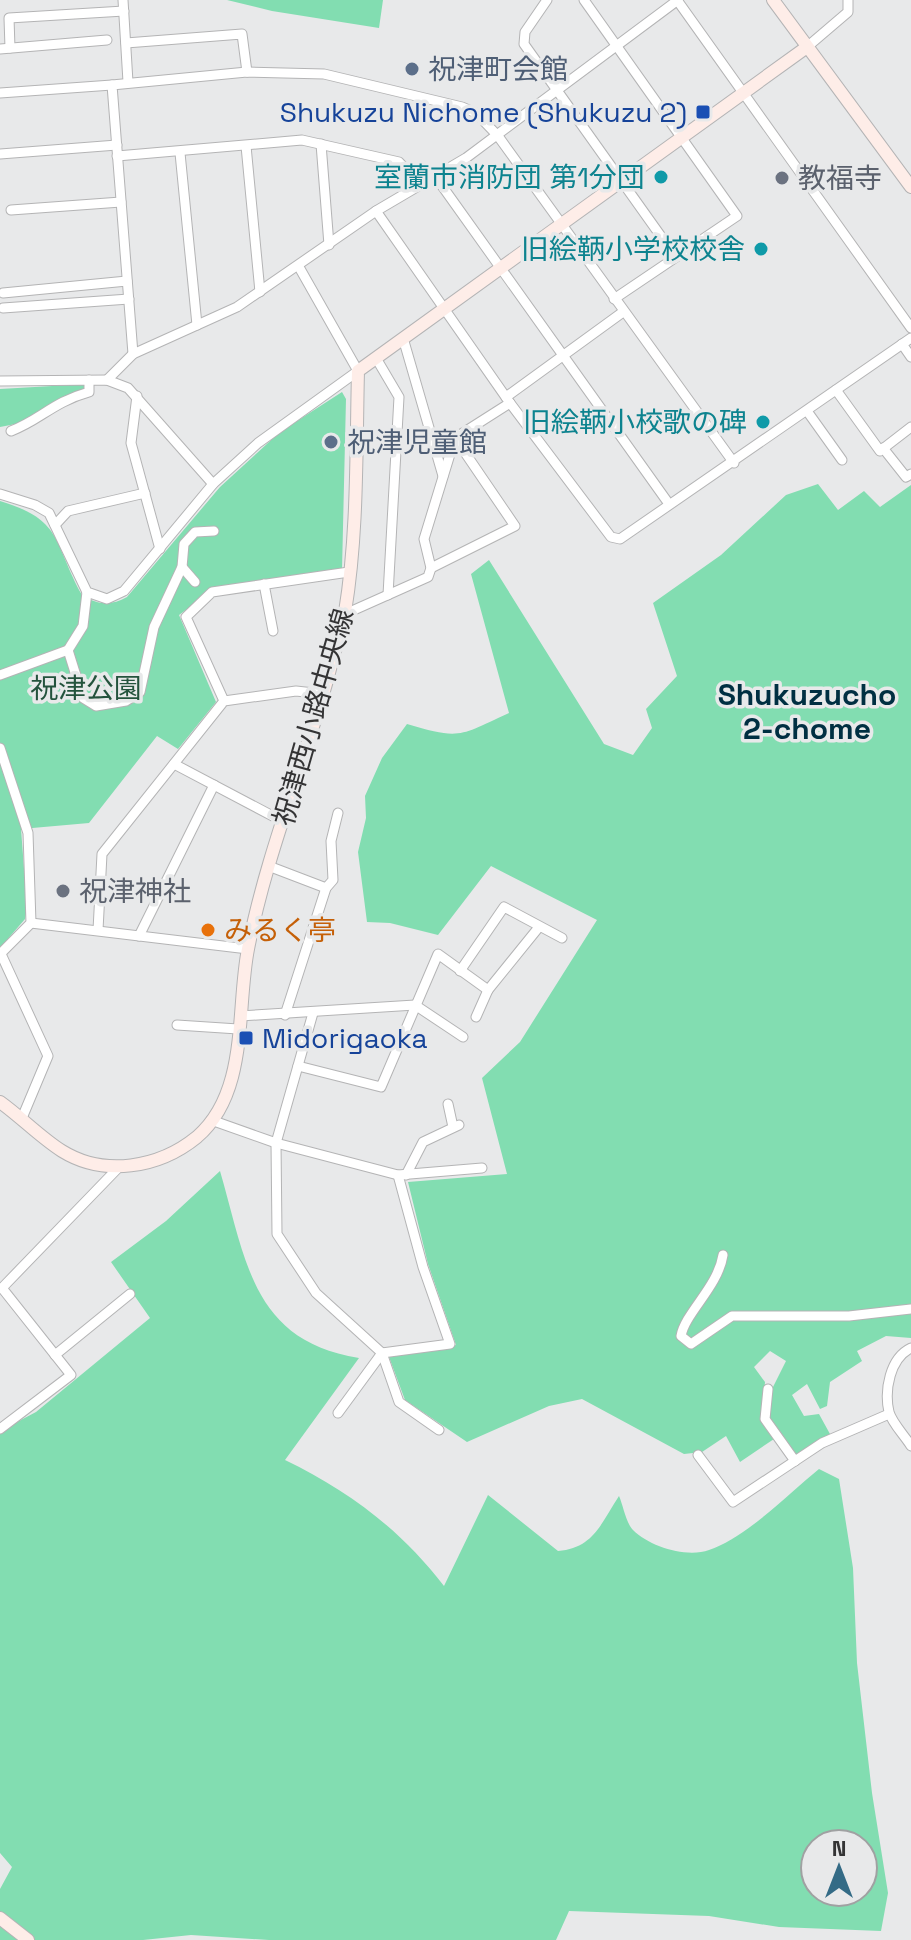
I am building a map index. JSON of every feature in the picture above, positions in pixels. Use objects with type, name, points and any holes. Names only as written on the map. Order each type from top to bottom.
[{"type":"main road","points":[[773,0],[911,187]]},
{"type":"main road","points":[[358,371],[807,47]]},
{"type":"main road","name":"祝津西小路中央線","points":[[0,1102],[68,1154],[119,1167],[171,1154],[198,1136],[228,1092],[248,949],[345,614],[358,371]]},
{"type":"main road","points":[[0,1918],[28,1940]]},
{"type":"street","points":[[547,0],[525,32],[524,44],[675,256]]},
{"type":"street","points":[[584,0],[737,216],[614,299]]},
{"type":"street","points":[[107,380],[133,354],[260,292],[376,211],[498,136],[677,0],[911,328]]},
{"type":"street","points":[[807,47],[848,12],[848,0]]},
{"type":"street","points":[[107,40],[5,48],[9,18],[123,5],[128,82]]},
{"type":"street","points":[[126,43],[242,34],[247,72]]},
{"type":"street","points":[[0,93],[247,72],[324,74],[476,113],[498,136],[734,463]]},
{"type":"street","points":[[112,85],[133,354]]},
{"type":"street","points":[[0,154],[117,150],[180,153],[302,140],[399,162],[420,184]]},
{"type":"street","points":[[321,144],[329,245]]},
{"type":"street","points":[[246,146],[260,292]]},
{"type":"street","points":[[180,153],[197,325]]},
{"type":"street","points":[[435,176],[669,504]]},
{"type":"street","points":[[11,210],[121,202]]},
{"type":"street","points":[[376,211],[508,400],[611,537],[620,539],[907,341],[911,357]]},
{"type":"street","points":[[87,592],[95,597],[117,597],[213,484],[258,443],[358,371],[299,267]]},
{"type":"street","points":[[3,293],[127,281]]},
{"type":"street","points":[[3,308],[129,299]]},
{"type":"street","points":[[345,614],[428,577],[431,568],[424,539],[455,438],[623,312]]},
{"type":"street","points":[[403,338],[443,476]]},
{"type":"street","points":[[376,358],[399,397],[388,595]]},
{"type":"street","points":[[11,431],[26,425],[55,403],[89,392],[89,380]]},
{"type":"street","points":[[0,381],[107,380],[137,396],[213,484]]},
{"type":"street","points":[[836,390],[880,451],[911,427]]},
{"type":"street","points":[[137,396],[131,443],[160,549]]},
{"type":"street","points":[[807,411],[842,460]]},
{"type":"street","points":[[431,568],[515,526],[455,438]]},
{"type":"street","points":[[883,448],[906,477],[911,474]]},
{"type":"street","points":[[55,525],[68,511],[145,493]]},
{"type":"street","points":[[0,494],[49,513],[87,592],[83,626],[68,650],[69,664],[83,698],[96,706],[126,701],[140,692],[154,627],[182,567],[188,537],[195,532],[214,531]]},
{"type":"street","points":[[182,567],[195,582]]},
{"type":"street","points":[[224,701],[186,617],[212,592],[349,572]]},
{"type":"street","points":[[264,584],[273,631]]},
{"type":"street","points":[[0,675],[68,650]]},
{"type":"street","points":[[98,930],[102,854],[224,701],[296,691],[323,694]]},
{"type":"street","points":[[0,748],[28,833],[31,923],[0,954],[48,1056],[22,1118]]},
{"type":"street","points":[[174,764],[284,822]]},
{"type":"street","points":[[139,936],[214,785]]},
{"type":"street","points":[[285,1015],[326,888],[333,880],[331,841],[338,813]]},
{"type":"street","points":[[271,867],[326,888]]},
{"type":"street","points":[[460,971],[504,907],[562,938]]},
{"type":"street","points":[[31,923],[248,949]]},
{"type":"street","points":[[476,1017],[488,990],[539,927]]},
{"type":"street","points":[[298,1066],[381,1087],[438,954],[488,990]]},
{"type":"street","points":[[177,1025],[415,1005],[463,1037]]},
{"type":"street","points":[[313,1013],[276,1143],[277,1234],[316,1293],[382,1353],[399,1402],[439,1430]]},
{"type":"street","points":[[338,1413],[382,1353],[450,1344],[423,1267],[402,1175],[423,1142],[456,1126],[448,1104]]},
{"type":"street","points":[[211,1120],[276,1143],[402,1175],[482,1168]]},
{"type":"street","points":[[0,1429],[71,1375],[1,1287],[119,1167]]},
{"type":"street","points":[[723,1255],[721,1267],[697,1310],[682,1328],[681,1336],[691,1344],[732,1316],[849,1316],[911,1309]]},
{"type":"street","points":[[55,1355],[130,1294]]},
{"type":"street","points":[[911,1348],[897,1358],[891,1368],[889,1414],[911,1446]]},
{"type":"street","points":[[768,1389],[765,1419],[795,1461]]},
{"type":"street","points":[[698,1455],[733,1502],[822,1443],[889,1414]]},
{"type":"green space","points":[[227,0],[383,0],[379,28],[272,11]]},
{"type":"green space","points":[[87,384],[88,391],[65,396],[31,421],[0,427],[0,389]]},
{"type":"green space","name":"祝津公園","points":[[342,392],[346,399],[342,570],[214,589],[179,615],[216,702],[178,749],[157,736],[89,823],[21,829],[27,908],[25,919],[0,948],[0,501],[21,508],[46,525],[82,595],[93,601],[115,602],[127,597],[220,487],[280,432]]},
{"type":"green space","points":[[818,484],[838,510],[864,491],[880,507],[911,485],[911,1338],[886,1336],[857,1351],[862,1361],[830,1382],[827,1406],[820,1409],[807,1384],[792,1395],[804,1416],[819,1414],[830,1434],[796,1457],[768,1421],[773,1387],[786,1361],[770,1351],[754,1367],[765,1382],[762,1419],[774,1439],[740,1462],[726,1436],[702,1452],[684,1454],[582,1399],[549,1406],[467,1442],[405,1400],[389,1357],[456,1345],[428,1264],[408,1182],[507,1174],[482,1078],[520,1042],[597,920],[491,866],[438,935],[390,923],[367,922],[358,852],[366,818],[365,796],[382,758],[407,724],[450,734],[460,733],[509,713],[471,574],[489,560],[604,744],[633,755],[652,728],[646,709],[677,676],[653,603],[721,555],[786,495]]},
{"type":"green space","points":[[220,1171],[247,1265],[259,1292],[275,1315],[296,1334],[323,1349],[359,1358],[285,1460],[331,1485],[372,1513],[410,1547],[444,1586],[488,1495],[558,1551],[580,1545],[588,1539],[619,1496],[628,1523],[640,1536],[669,1549],[690,1553],[709,1550],[738,1536],[819,1469],[839,1479],[853,1568],[857,1663],[878,1828],[799,1828],[799,1908],[879,1908],[879,1837],[888,1893],[881,1931],[779,1927],[709,1916],[569,1911],[556,1940],[269,1940],[191,1935],[143,1940],[0,1940],[0,1889],[12,1867],[0,1853],[0,1431],[36,1412],[150,1318],[111,1262],[166,1221]]},
{"type":"place","name":"祝津町会館","points":[[412,69]]},
{"type":"place","name":"Shukuzu Nichome (Shukuzu 2)","points":[[703,112]]},
{"type":"place","name":"室蘭市消防団 第1分団","points":[[661,177]]},
{"type":"place","name":"教福寺","points":[[782,178]]},
{"type":"place","name":"旧絵鞆小学校校舎","points":[[761,249]]},
{"type":"place","name":"旧絵鞆小校歌の碑","points":[[763,422]]},
{"type":"place","name":"祝津児童館","points":[[331,442]]},
{"type":"place","name":"祝津神社","points":[[63,891]]},
{"type":"place","name":"みるく亭","points":[[208,930]]},
{"type":"place","name":"Midorigaoka","points":[[246,1038]]},
{"type":"district","name":"Shukuzucho 2-chome","points":[[807,712]]}]
